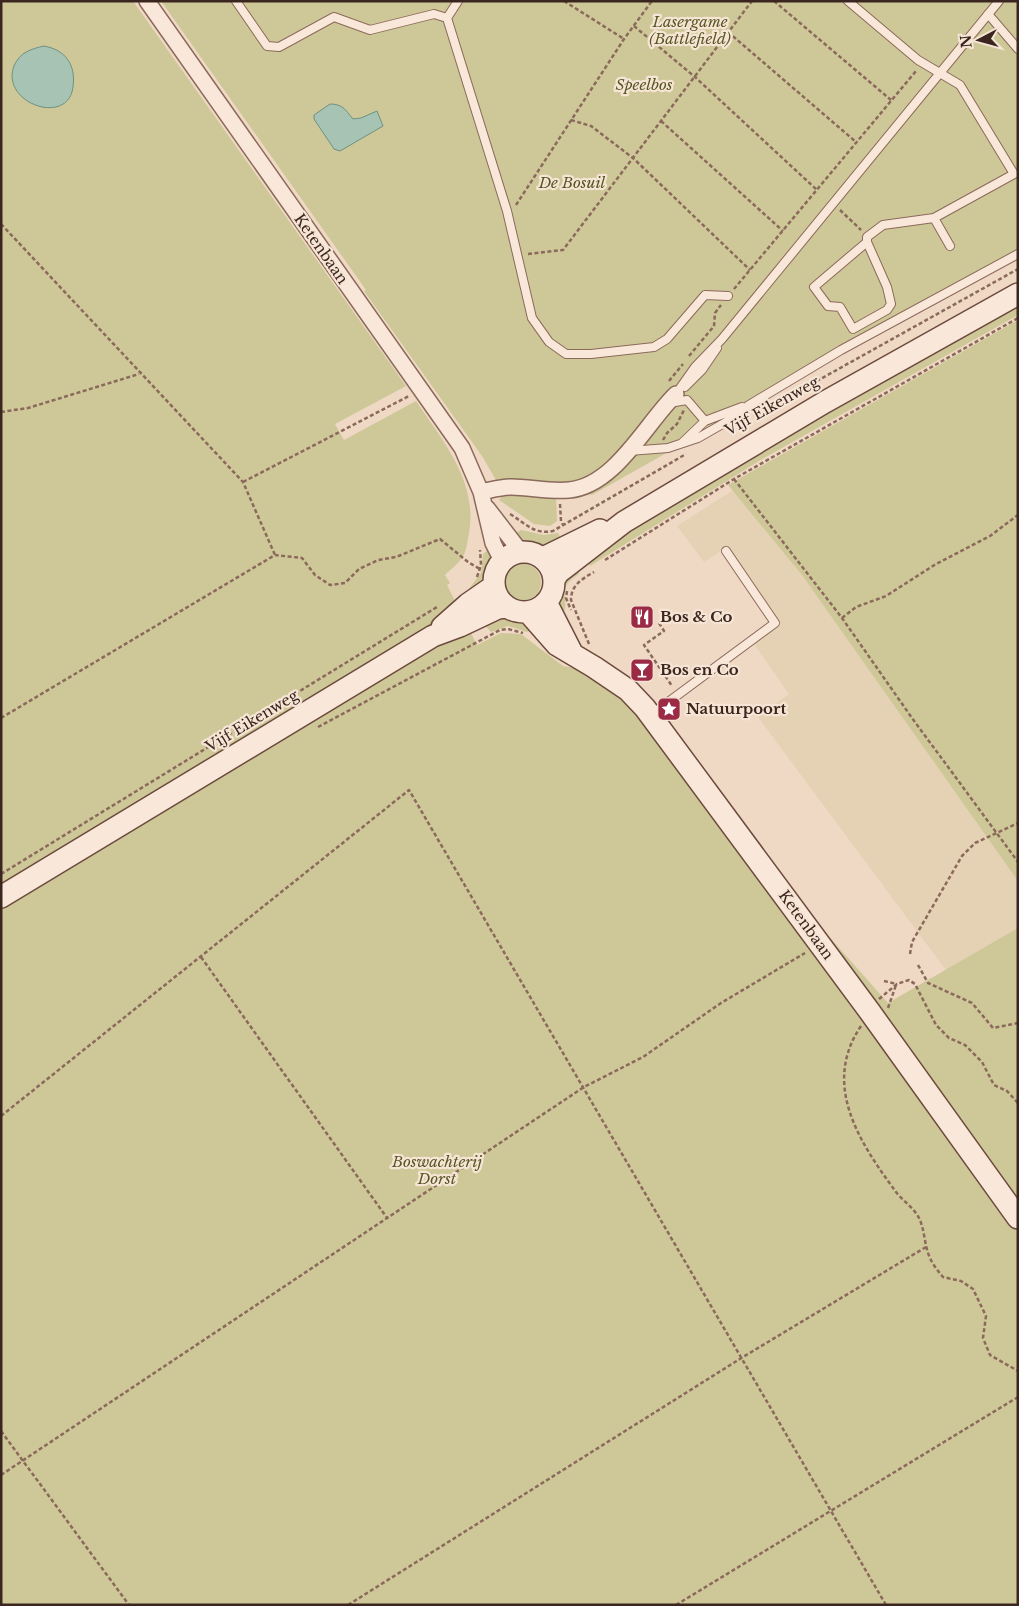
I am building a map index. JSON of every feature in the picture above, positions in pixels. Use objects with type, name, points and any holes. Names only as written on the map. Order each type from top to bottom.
[{"type":"main road","name":"Vijf Eikenweg","points":[[554,580],[558,573],[624,522],[825,402],[1018,294]]},
{"type":"main road","name":"Vijf Eikenweg","points":[[542,558],[597,531],[624,522]]},
{"type":"main road","points":[[521,552],[533,553],[542,558],[552,572],[554,580],[551,595],[537,607],[517,611],[507,607],[498,598],[494,586],[495,573],[502,561],[514,553],[521,552]]},
{"type":"main road","name":"Vijf Eikenweg","points":[[433,636],[468,604],[494,586]]},
{"type":"main road","name":"Vijf Eikenweg","points":[[1,897],[433,636],[498,608],[507,607]]},
{"type":"main road","name":"Ketenbaan","points":[[537,607],[550,640],[581,652],[628,690],[650,715],[875,1019],[1018,1218]]},
{"type":"street","name":"Ketenbaan","points":[[147,1],[462,448],[482,497],[493,543],[502,561]]},
{"type":"street","points":[[482,497],[510,487],[570,490],[586,486],[605,473],[629,451],[677,399]]},
{"type":"street","name":"Ketenbaan","points":[[482,497],[521,552]]},
{"type":"lane","points":[[236,1],[267,46],[279,47],[334,17],[370,30],[434,14],[447,18]]},
{"type":"lane","points":[[458,1],[447,18],[508,217],[532,318],[548,342],[566,354],[591,354],[654,347],[667,340],[706,295],[728,296]]},
{"type":"lane","points":[[848,1],[918,60],[960,85],[1016,177],[934,218],[883,226],[867,239],[814,287],[828,306],[840,307],[853,329],[887,310],[891,304],[887,286],[867,239]]},
{"type":"lane","points":[[706,421],[677,399],[702,370],[722,340],[999,1]]},
{"type":"lane","points":[[988,14],[1018,50]]},
{"type":"lane","points":[[934,218],[950,246]]},
{"type":"lane","points":[[629,451],[663,449],[698,438],[726,422],[749,404],[841,350],[1018,254]]},
{"type":"lane","points":[[680,444],[706,421],[749,404]]},
{"type":"lane","points":[[650,715],[776,623],[726,551]]},
{"type":"path","points":[[564,1],[624,39]]},
{"type":"path","points":[[508,217],[624,39],[652,1]]},
{"type":"path","points":[[518,257],[539,252],[563,250],[752,1]]},
{"type":"path","points":[[774,1],[891,100]]},
{"type":"path","points":[[634,26],[694,77],[817,190]]},
{"type":"path","points":[[728,32],[856,142]]},
{"type":"path","points":[[728,296],[917,70]]},
{"type":"path","points":[[570,120],[591,126],[633,158],[750,270]]},
{"type":"path","points":[[661,121],[782,231]]},
{"type":"path","points":[[834,203],[867,239]]},
{"type":"path","points":[[1,224],[243,482],[275,555]]},
{"type":"path","name":"Vijf Eikenweg","points":[[750,418],[1018,270]]},
{"type":"path","points":[[571,611],[567,592],[572,582],[734,479],[1018,318]]},
{"type":"path","points":[[1,412],[28,408],[140,374]]},
{"type":"path","points":[[243,482],[421,390]]},
{"type":"path","points":[[663,449],[664,437],[677,424],[677,399]]},
{"type":"path","points":[[525,526],[540,532],[553,531],[691,451]]},
{"type":"path","points":[[734,479],[842,618],[912,718],[1018,862]]},
{"type":"path","points":[[842,618],[856,607],[886,596],[936,564],[990,536],[1018,516]]},
{"type":"path","points":[[1,718],[275,555],[302,558],[315,576],[330,585],[346,583],[359,569],[378,560],[396,557],[440,539],[468,562],[480,569]]},
{"type":"path","points":[[474,580],[480,569],[480,551]]},
{"type":"path","points":[[581,652],[571,594],[576,584],[594,572]]},
{"type":"path","name":"Vijf Eikenweg","points":[[1,874],[442,604]]},
{"type":"path","points":[[659,623],[664,631],[644,645],[678,694]]},
{"type":"path","points":[[487,637],[508,629],[529,636]]},
{"type":"path","points":[[1,1116],[409,790],[832,1509],[886,1605]]},
{"type":"path","points":[[910,954],[912,942],[962,856],[975,843],[1018,823]]},
{"type":"path","points":[[1,1475],[584,1087],[643,1057],[722,1003],[820,944]]},
{"type":"path","points":[[201,956],[387,1218]]},
{"type":"path","points":[[918,965],[928,983],[972,1003],[994,1028],[1018,1023]]},
{"type":"path","points":[[875,1019],[878,999],[897,984],[909,980],[915,984],[936,1025],[949,1038],[964,1044],[982,1062],[994,1085],[1007,1091],[1018,1103]]},
{"type":"path","points":[[884,981],[897,984]]},
{"type":"path","points":[[897,984],[875,1019],[854,1036],[844,1069],[846,1103],[872,1158],[898,1194],[920,1218],[930,1260],[943,1277],[961,1281],[973,1290],[986,1316],[983,1338],[990,1355],[1018,1371]]},
{"type":"path","points":[[348,1605],[743,1357],[926,1247]]},
{"type":"path","points":[[676,1605],[1018,1397]]},
{"type":"path","points":[[1,1431],[129,1605]]},
{"type":"shaded area","points":[[44,46],[64,55],[71,65],[74,79],[68,99],[60,106],[48,108],[36,105],[25,99],[17,91],[12,79],[14,66],[19,57],[30,50]]},
{"type":"shaded area","points":[[330,104],[343,108],[353,119],[361,118],[377,111],[383,126],[340,151],[334,149],[314,119],[314,115]]},
{"type":"shaded area","points":[[738,487],[1018,873],[1018,933],[948,973],[758,717],[789,694],[754,644],[780,624],[727,547],[704,562],[677,526]]},
{"type":"green space","name":"Boswachterij Dorst","points":[[1,1],[133,1],[406,386],[335,424],[344,440],[416,401],[456,463],[468,496],[470,514],[469,533],[467,547],[463,556],[445,575],[450,583],[447,585],[477,645],[501,633],[521,634],[563,666],[585,670],[626,697],[739,835],[888,1003],[1018,928],[1018,1605],[1,1605]]},
{"type":"green space","points":[[161,1],[1018,1],[1018,255],[592,495],[519,480],[496,480],[482,456],[364,291],[366,290]]},
{"type":"green space","points":[[1018,301],[1018,315],[759,461],[590,566],[586,559],[643,519]]},
{"type":"green space","points":[[1018,320],[1018,881],[802,575],[728,485]]},
{"type":"green space","points":[[509,493],[556,495],[557,521],[550,526],[534,524],[499,500],[502,496]]},
{"type":"green space","points":[[521,530],[544,535],[558,533],[564,543],[538,548],[526,544],[514,534]]},
{"type":"green space","points":[[490,548],[491,564],[486,576],[465,594],[481,573],[483,554]]},
{"type":"green space","points":[[523,564],[535,570],[541,582],[535,594],[523,600],[511,594],[505,582],[511,570]]},
{"type":"green space","points":[[579,568],[579,574],[566,586],[565,610],[557,614],[557,598],[560,587]]},
{"type":"green space","points":[[502,614],[524,621],[534,629],[527,632],[508,626],[491,632],[481,621]]},
{"type":"place","name":"Bos & Co","points":[[642,617]]},
{"type":"place","name":"Bos en Co","points":[[642,670]]},
{"type":"place","name":"Natuurpoort","points":[[669,709]]},
{"type":"park label","name":"Lasergame (Battlefield)","points":[[690,30]]},
{"type":"park label","name":"Speelbos","points":[[644,85]]},
{"type":"park label","name":"De Bosuil","points":[[572,183]]}]
